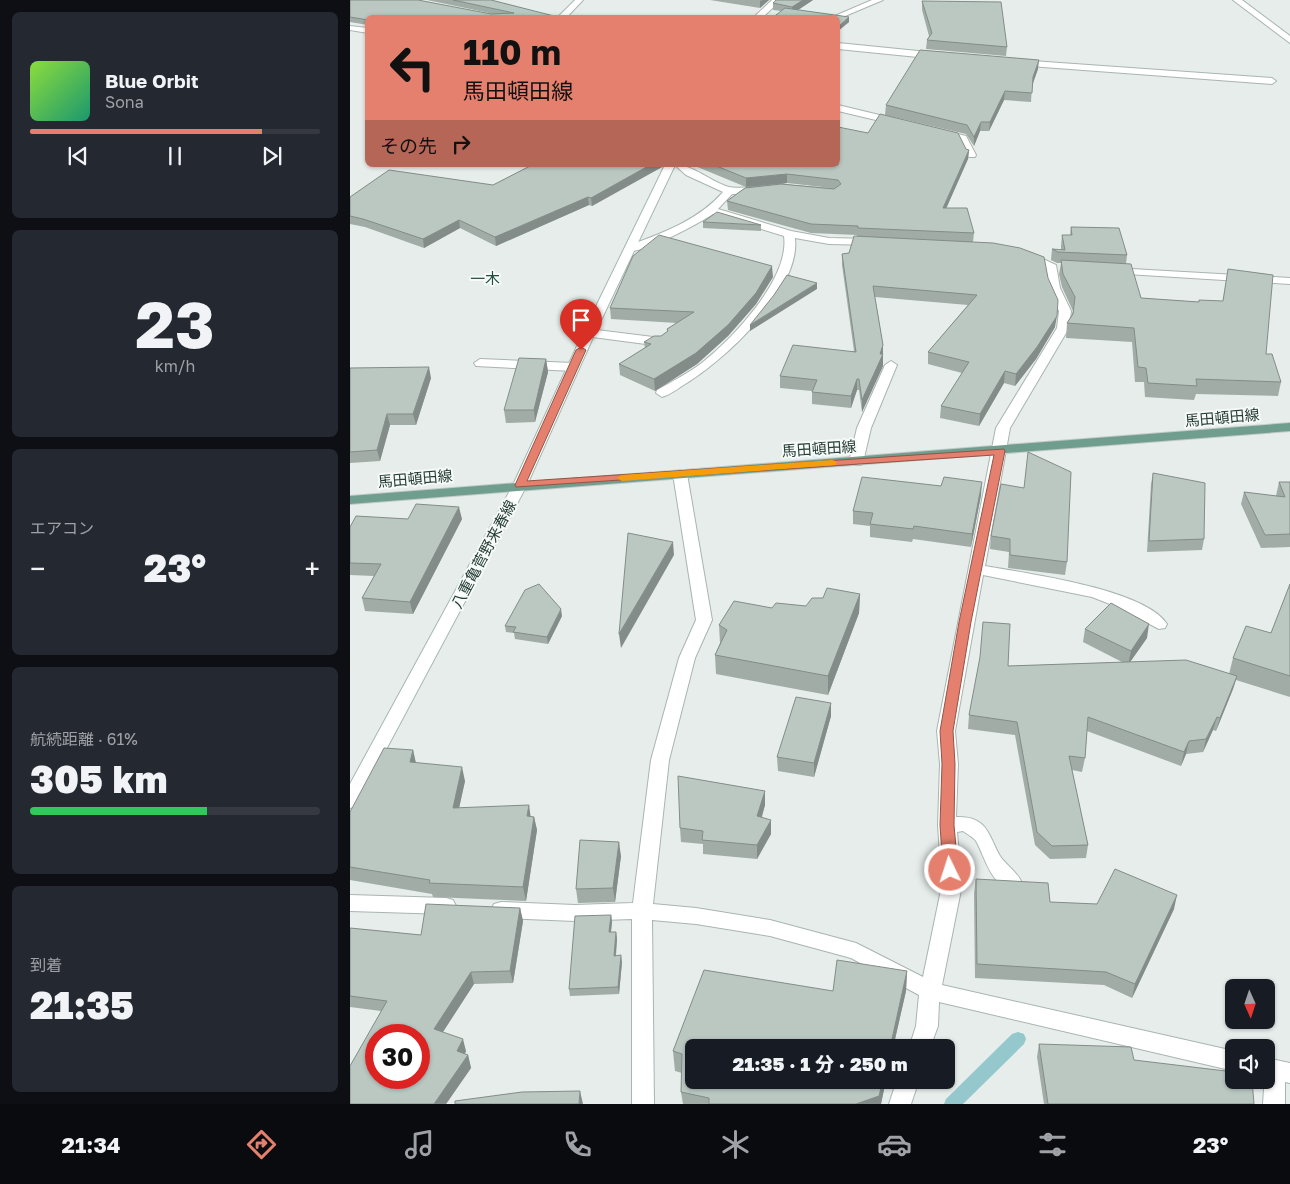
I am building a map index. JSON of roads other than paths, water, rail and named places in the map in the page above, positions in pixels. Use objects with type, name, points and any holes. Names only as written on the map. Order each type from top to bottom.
[{"type":"main road","name":"馬田頓田線","points":[[350,500],[520,485],[856,462],[1290,428]]},
{"type":"street","points":[[564,15],[579,0]]},
{"type":"street","points":[[760,15],[777,0]]},
{"type":"street","points":[[840,15],[879,0]]},
{"type":"street","points":[[1237,0],[1290,40]]},
{"type":"street","points":[[836,15],[842,5]]},
{"type":"street","points":[[350,28],[365,30]]},
{"type":"street","points":[[840,46],[950,57]]},
{"type":"street","points":[[1007,62],[1272,82]]},
{"type":"street","points":[[840,108],[904,124]]},
{"type":"street","points":[[933,131],[963,138],[971,155]]},
{"type":"street","name":"八重亀菅野来春線","points":[[350,801],[520,485],[573,367],[669,167]]},
{"type":"street","points":[[682,167],[690,173],[729,192],[772,189]]},
{"type":"street","points":[[629,249],[660,238],[712,210],[729,192]]},
{"type":"street","points":[[712,210],[789,234],[829,240],[884,242]]},
{"type":"street","points":[[662,393],[708,364],[742,330],[779,280],[788,261],[791,245],[789,234]]},
{"type":"street","points":[[922,1039],[927,1026],[930,991],[952,885],[947,825],[949,764],[946,731],[1003,428],[1063,328],[1064,311],[1054,288],[1056,268],[1036,257],[1018,253]]},
{"type":"street","points":[[1100,271],[1290,281]]},
{"type":"street","points":[[589,333],[660,342]]},
{"type":"street","points":[[480,363],[573,367]]},
{"type":"street","points":[[856,462],[864,428],[891,365]]},
{"type":"street","points":[[643,1104],[642,911],[660,760],[687,658],[704,620],[680,474]]},
{"type":"street","points":[[976,569],[1061,586],[1120,602],[1140,610],[1159,624]]},
{"type":"street","points":[[947,825],[967,824],[983,836],[993,861],[1011,881]]},
{"type":"street","points":[[350,903],[576,913],[642,911],[696,916],[770,928],[856,951],[930,991],[1225,1059]]},
{"type":"street","points":[[1274,1104],[1277,1070]]},
{"type":"street","points":[[900,1104],[905,1089]]},
{"type":"waterway","points":[[952,1104],[1018,1039]]},
{"type":"district","name":"一木","points":[[485,278]]}]
